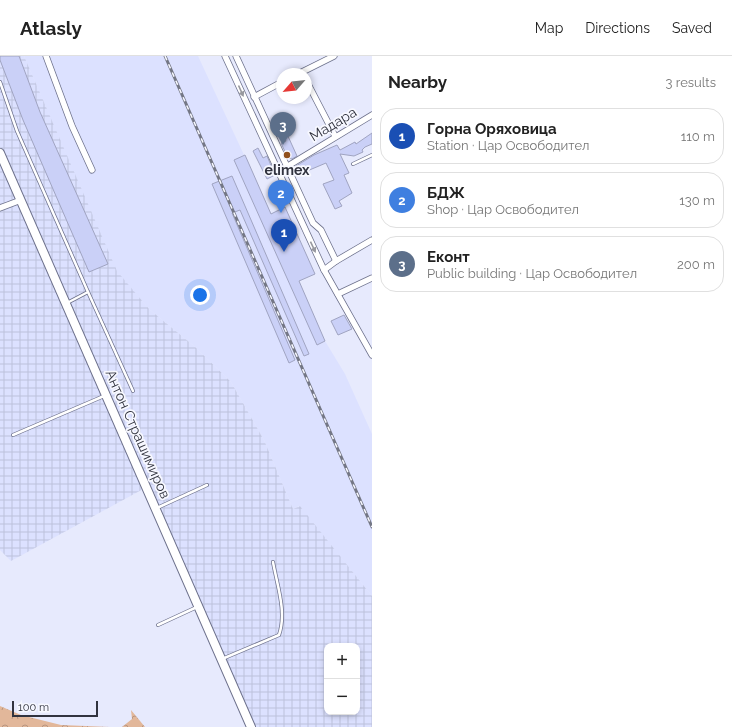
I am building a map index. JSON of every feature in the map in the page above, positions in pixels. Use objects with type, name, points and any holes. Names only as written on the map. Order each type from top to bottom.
[{"type":"street","points":[[46,56],[72,126],[92,170]]},
{"type":"street","points":[[225,56],[324,270],[372,355]]},
{"type":"street","points":[[236,56],[313,223],[321,230],[336,261]]},
{"type":"street","points":[[311,68],[334,56]]},
{"type":"street","points":[[254,97],[276,85]]},
{"type":"street","points":[[312,91],[336,136]]},
{"type":"street","name":"Мадара","points":[[278,172],[372,115]]},
{"type":"street","name":"Антон Страшимиров","points":[[0,153],[251,727]]},
{"type":"street","points":[[0,208],[21,200]]},
{"type":"street","points":[[304,228],[313,223]]},
{"type":"street","points":[[324,270],[336,261],[372,240]]},
{"type":"street","points":[[338,294],[372,278]]},
{"type":"lane","points":[[0,82],[17,130],[133,391]]},
{"type":"lane","points":[[353,164],[372,155]]},
{"type":"lane","points":[[66,303],[88,292]]},
{"type":"lane","points":[[13,435],[106,395]]},
{"type":"lane","points":[[156,508],[207,485]]},
{"type":"lane","points":[[222,659],[279,635],[283,623],[273,562]]},
{"type":"lane","points":[[158,625],[199,606]]},
{"type":"shaded area","points":[[0,56],[24,56],[117,271],[149,309],[194,346],[231,382],[264,440],[293,509],[300,506],[372,596],[372,727],[251,727],[147,487],[11,561],[0,550]]},
{"type":"shaded area","points":[[24,56],[198,56],[271,213],[285,207],[315,274],[299,281],[325,341],[345,374],[372,434],[372,596],[299,506],[293,509],[264,440],[231,382],[194,346],[149,309],[116,271]]},
{"type":"green space","points":[[0,706],[21,715],[61,725],[110,727],[0,727]]},
{"type":"green space","points":[[131,710],[145,727],[122,727],[132,719]]},
{"type":"building","points":[[0,56],[19,56],[40,112],[108,264],[89,272],[23,120],[0,60]]},
{"type":"building","points":[[283,114],[292,132],[287,134],[297,156],[292,159],[288,158],[281,143],[286,141],[274,118]]},
{"type":"building","points":[[372,133],[372,144],[365,147],[362,150],[363,152],[354,156],[340,154],[349,173],[344,175],[352,193],[339,201],[342,206],[335,209],[323,184],[334,180],[326,163],[300,174],[296,166],[314,155],[337,145],[340,150],[355,142],[356,144]]},
{"type":"building","points":[[258,148],[263,158],[267,156],[275,175],[267,179],[253,151]]},
{"type":"building","points":[[245,155],[271,214],[285,207],[315,274],[299,281],[325,341],[317,345],[234,160]]},
{"type":"building","points":[[232,176],[309,354],[304,356],[240,210],[232,213],[295,360],[289,363],[212,184]]},
{"type":"building","points":[[344,315],[352,329],[338,335],[331,321]]},
{"type":"railway","points":[[165,56],[372,527]]},
{"type":"place","name":"Еконт","points":[[283,145]]},
{"type":"place","name":"elimex","points":[[287,155]]},
{"type":"place","name":"БДЖ","points":[[281,213]]},
{"type":"place","name":"Горна Оряховица","points":[[284,252]]}]
